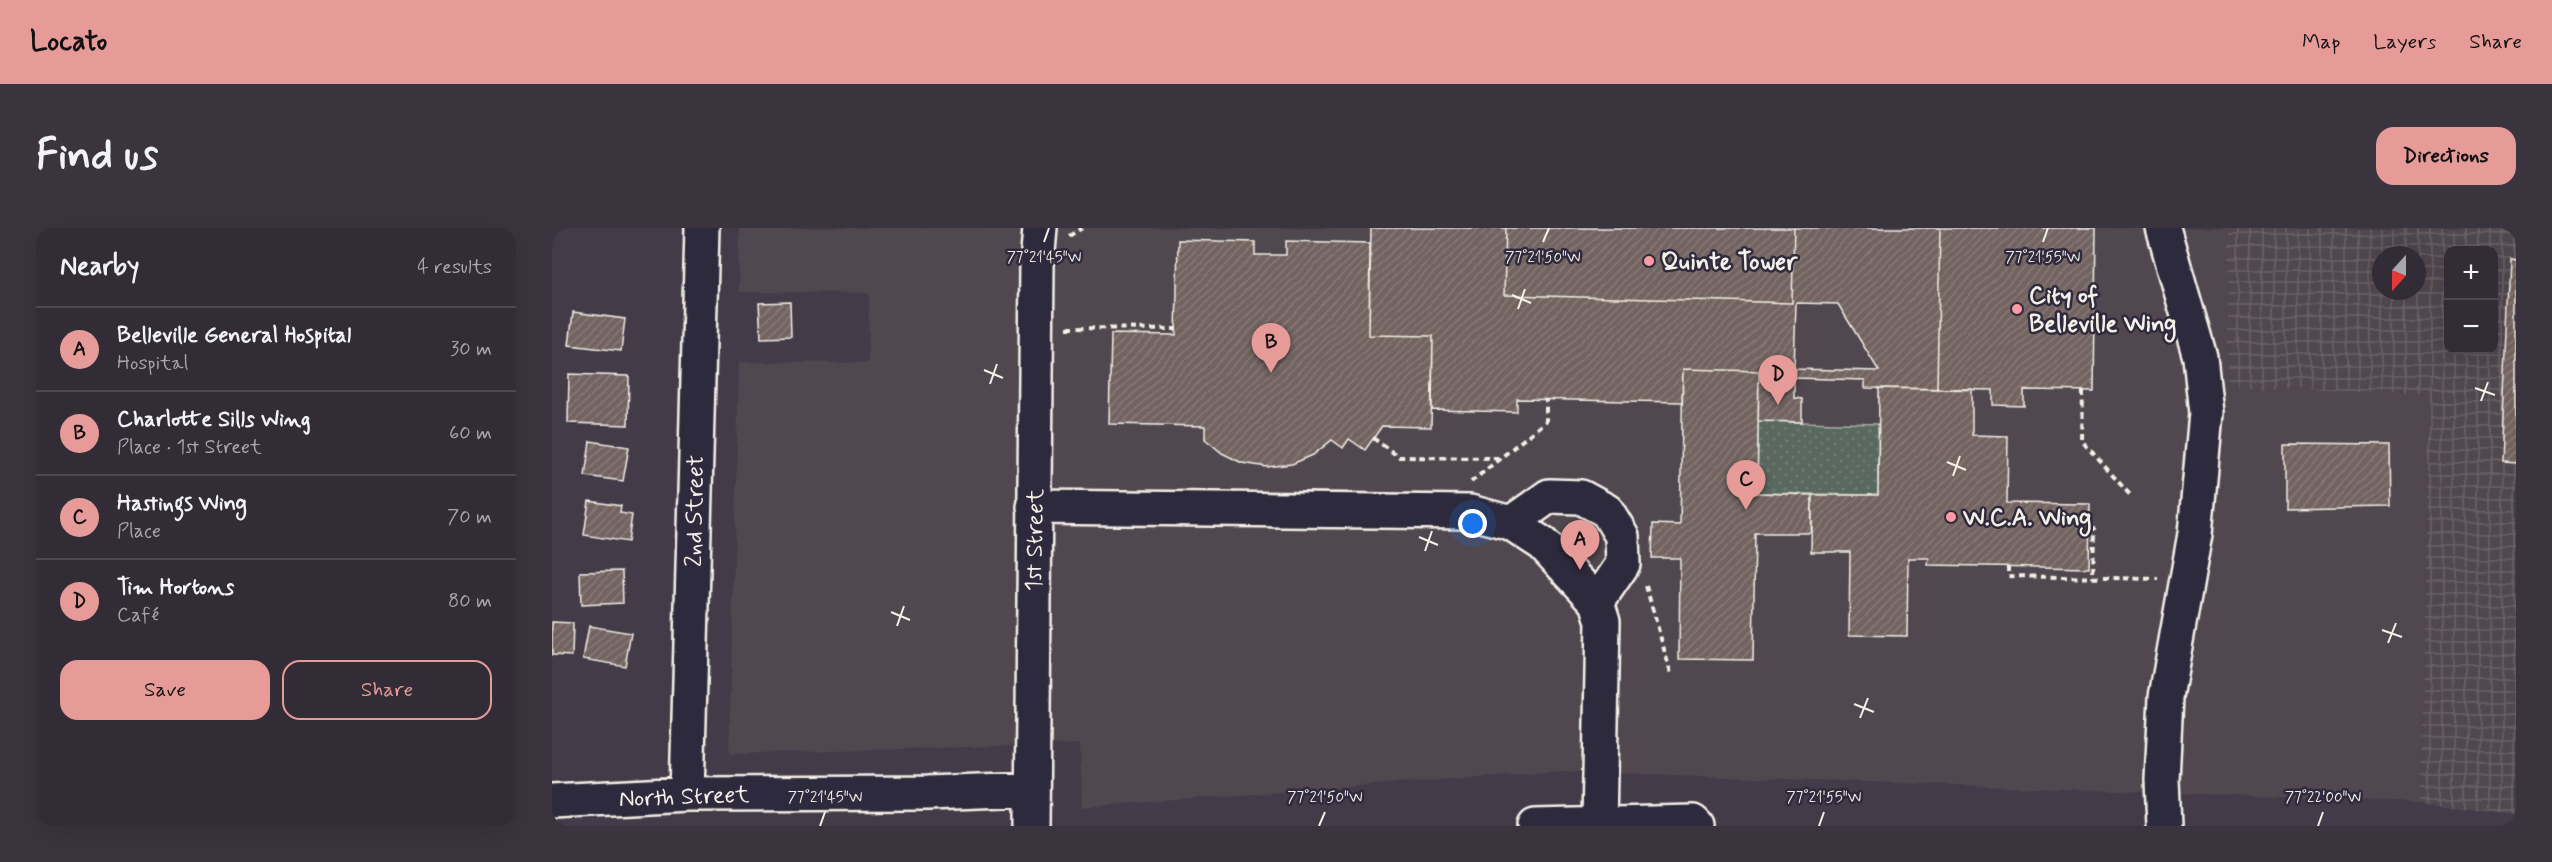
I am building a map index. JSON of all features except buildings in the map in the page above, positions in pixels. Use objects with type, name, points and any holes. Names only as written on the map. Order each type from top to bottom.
[{"type":"street","name":"2nd Street","points":[[687,794],[702,228]]},
{"type":"street","points":[[2163,228],[2200,357],[2206,412],[2195,534],[2166,697],[2162,780],[2164,826]]},
{"type":"street","name":"1st Street","points":[[1032,826],[1036,328],[1039,241]]},
{"type":"street","points":[[1511,523],[1549,496],[1581,497],[1607,511],[1622,536],[1623,564],[1597,602]]},
{"type":"street","points":[[1034,507],[1470,512],[1511,523],[1543,544],[1597,602],[1603,621],[1599,825]]},
{"type":"street","name":"North Street","points":[[552,801],[687,794],[927,793],[1031,789]]},
{"type":"street","points":[[1535,826],[1692,822],[1697,826]]},
{"type":"path","points":[[1036,328],[1177,329]]},
{"type":"path","points":[[2083,391],[2082,441],[2131,496]]},
{"type":"path","points":[[1470,512],[1471,480],[1546,421],[1546,400]]},
{"type":"path","points":[[1373,438],[1399,457],[1498,458]]},
{"type":"path","points":[[2089,529],[2094,529],[2093,578]]},
{"type":"path","points":[[2008,566],[2008,576],[2186,579]]},
{"type":"path","points":[[1644,578],[1671,674]]},
{"type":"shaded area","points":[[740,228],[2229,228],[2227,385],[2429,396],[2421,802],[1560,771],[1082,807],[1080,744],[729,754],[739,362],[868,363],[869,293],[739,292]]},
{"type":"shaded area","points":[[2229,228],[2516,228],[2516,814],[2421,802],[2429,396],[2227,385]]},
{"type":"green space","points":[[1758,421],[1878,424],[1878,495],[1757,493]]},
{"type":"place","name":"Quinte Tower","points":[[1649,261]]},
{"type":"place","name":"City of Belleville Wing","points":[[2017,309]]},
{"type":"place","name":"Charlotte Sills Wing","points":[[1271,373]]},
{"type":"place","name":"Tim Hortons","points":[[1778,405]]},
{"type":"place","name":"Hastings Wing","points":[[1746,510]]},
{"type":"place","name":"W.C.A. Wing","points":[[1951,517]]},
{"type":"place","name":"Belleville General Hospital","points":[[1580,570]]}]
